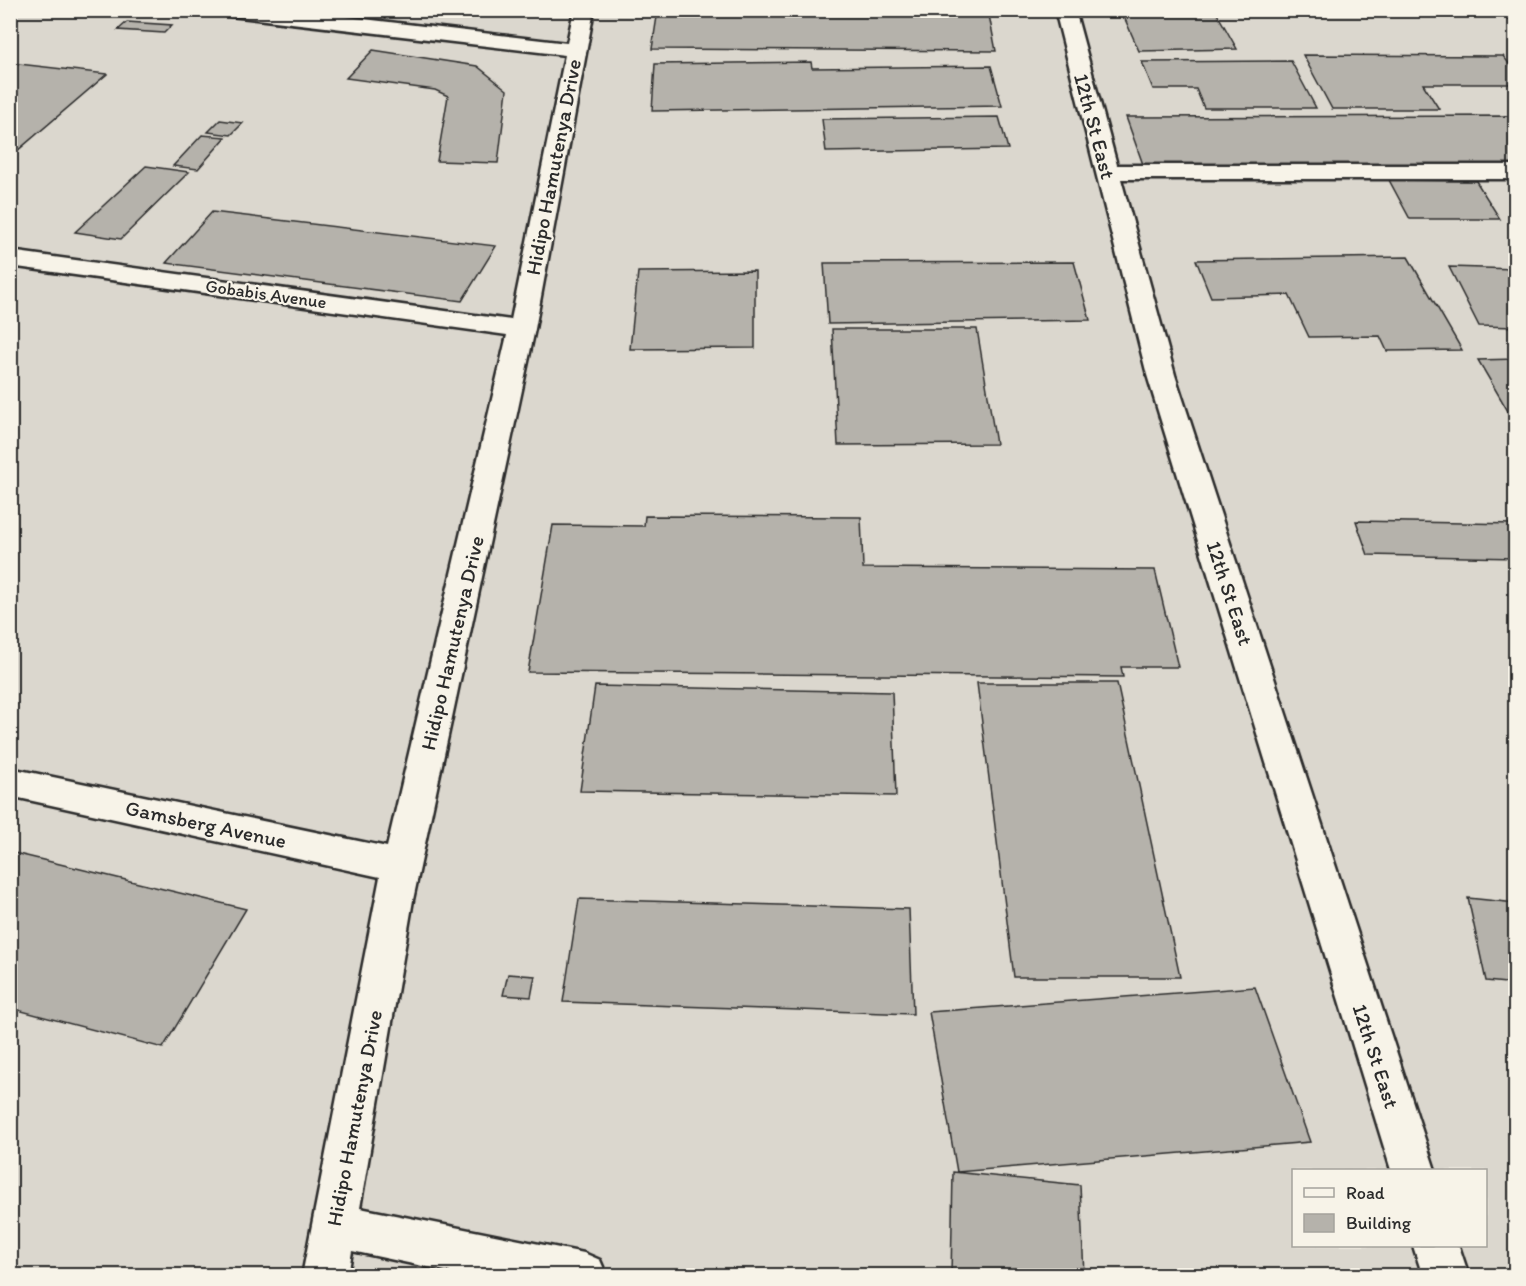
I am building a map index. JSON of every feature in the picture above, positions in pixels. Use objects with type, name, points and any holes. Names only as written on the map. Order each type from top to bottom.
[{"type":"street","points":[[231,10],[576,50]]},
{"type":"street","name":"Hidipo Hamutenya Drive","points":[[325,1275],[402,866],[522,329],[584,10]]},
{"type":"street","name":"12th St East","points":[[1065,10],[1161,375],[1413,1169]]},
{"type":"street","points":[[1108,172],[1515,172]]},
{"type":"street","name":"Gobabis Avenue","points":[[10,258],[522,329]]},
{"type":"street","name":"Gamsberg Avenue","points":[[10,782],[402,866]]},
{"type":"street","points":[[334,1225],[584,1275]]},
{"type":"street","points":[[1437,1247],[1446,1275]]},
{"type":"shaded area","points":[[10,11],[1515,11],[1515,1275],[11,1275]]},
{"type":"building","points":[[658,10],[988,10],[996,51],[652,49]]},
{"type":"building","points":[[1121,10],[1215,10],[1237,49],[1139,51]]},
{"type":"building","points":[[127,22],[172,25],[164,33],[118,30]]},
{"type":"building","points":[[373,50],[477,66],[507,90],[498,163],[437,161],[448,96],[435,90],[346,78]]},
{"type":"building","points":[[1303,55],[1503,56],[1516,72],[1516,84],[1423,84],[1439,109],[1332,109]]},
{"type":"building","points":[[1291,61],[1316,108],[1204,108],[1196,89],[1153,89],[1142,62]]},
{"type":"building","points":[[811,62],[812,68],[991,66],[1002,106],[652,111],[655,64]]},
{"type":"building","points":[[10,63],[107,74],[10,157]]},
{"type":"building","points":[[1516,116],[1516,169],[1145,170],[1126,117]]},
{"type":"building","points":[[999,117],[1008,149],[826,152],[822,119]]},
{"type":"building","points":[[220,120],[243,123],[231,135],[208,132]]},
{"type":"building","points":[[202,135],[226,137],[198,169],[173,166]]},
{"type":"building","points":[[146,166],[189,172],[121,239],[75,232]]},
{"type":"building","points":[[1389,180],[1476,181],[1500,219],[1410,219]]},
{"type":"building","points":[[212,212],[496,246],[462,301],[166,263]]},
{"type":"building","points":[[1408,257],[1462,350],[1387,351],[1380,336],[1309,337],[1289,295],[1211,297],[1196,260]]},
{"type":"building","points":[[1074,262],[1090,320],[828,324],[824,263]]},
{"type":"building","points":[[1449,267],[1516,269],[1516,327],[1479,326]]},
{"type":"building","points":[[755,271],[755,348],[630,349],[638,272]]},
{"type":"building","points":[[832,329],[977,329],[996,444],[838,445]]},
{"type":"building","points":[[1516,359],[1516,418],[1512,418],[1478,360]]},
{"type":"building","points":[[645,516],[861,517],[863,568],[1155,570],[1178,667],[1121,667],[1123,677],[528,672],[553,525],[644,526]]},
{"type":"building","points":[[1356,521],[1516,524],[1516,558],[1368,555]]},
{"type":"building","points":[[977,683],[1117,683],[1180,977],[1014,977]]},
{"type":"building","points":[[595,686],[892,692],[896,796],[580,791]]},
{"type":"building","points":[[10,852],[246,909],[163,1048],[10,1008]]},
{"type":"building","points":[[1468,898],[1516,903],[1516,984],[1486,981]]},
{"type":"building","points":[[579,899],[909,909],[913,1014],[563,1002]]},
{"type":"building","points":[[508,974],[535,976],[531,997],[503,995]]},
{"type":"building","points":[[1255,987],[1310,1142],[957,1172],[929,1012]]},
{"type":"building","points":[[953,1172],[1080,1185],[1084,1276],[951,1276]]}]
